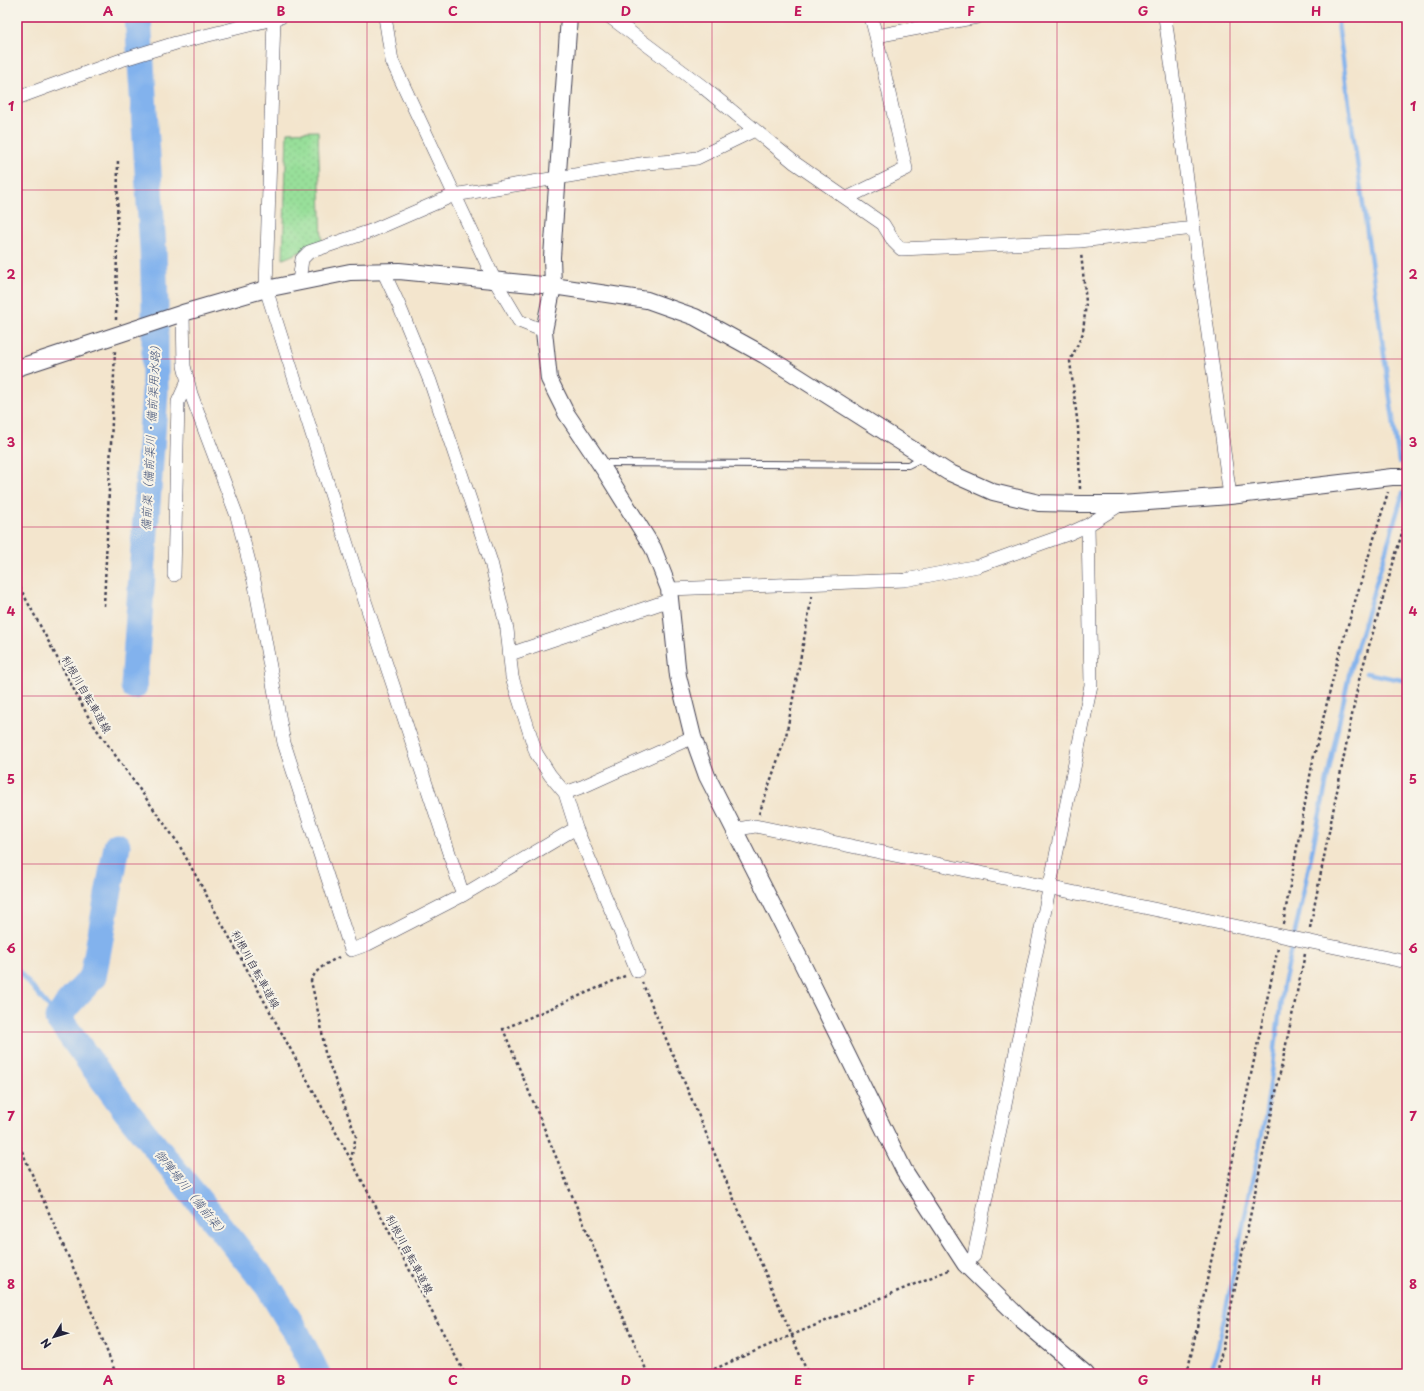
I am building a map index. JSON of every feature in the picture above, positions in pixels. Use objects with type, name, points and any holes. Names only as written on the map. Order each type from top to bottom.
[{"type":"street","points":[[385,17],[392,61],[495,281],[519,321],[544,330]]},
{"type":"street","points":[[569,17],[552,258],[553,286],[544,330],[549,379],[566,414],[600,463],[653,548],[669,594],[678,676],[693,737],[707,776],[733,830],[798,955],[904,1170],[965,1264],[1023,1321],[1086,1374]]},
{"type":"street","points":[[610,17],[703,87],[795,163],[884,224],[894,242],[901,248],[1080,241],[1194,228]]},
{"type":"street","points":[[847,198],[906,169],[876,36],[870,17]]},
{"type":"street","points":[[876,36],[977,17]]},
{"type":"street","points":[[1165,17],[1230,496]]},
{"type":"street","points":[[17,98],[121,60],[176,43],[277,18],[266,289],[368,609],[463,896]]},
{"type":"street","points":[[299,282],[302,259],[309,252],[372,231],[454,195],[647,163],[697,158],[755,130]]},
{"type":"street","points":[[383,271],[398,303],[430,381],[475,510],[491,562],[507,629],[512,678],[536,753],[550,775],[565,793],[576,828],[637,971]]},
{"type":"street","points":[[17,368],[123,332],[266,289],[350,272],[399,271],[553,286],[647,300],[695,317],[764,356],[948,472],[993,492],[1039,503],[1121,504],[1230,496],[1400,477]]},
{"type":"street","points":[[183,313],[184,366],[192,394],[237,516],[255,585],[284,743],[351,950],[368,944],[463,896],[576,828]]},
{"type":"street","points":[[174,575],[178,402],[188,380]]},
{"type":"street","points":[[510,654],[669,594],[814,584],[905,580],[978,566],[1088,525],[1121,504]]},
{"type":"street","points":[[965,1264],[974,1256],[1091,685],[1088,525]]},
{"type":"street","points":[[565,793],[584,786],[693,737]]},
{"type":"street","points":[[733,830],[755,826],[1280,936],[1308,940],[1407,962]]},
{"type":"lane","points":[[600,463],[908,465],[924,457]]},
{"type":"path","points":[[104,606],[123,332],[118,158]]},
{"type":"path","points":[[1080,241],[1086,302],[1083,333],[1070,361],[1078,427],[1080,504]]},
{"type":"path","points":[[1187,1374],[1280,936],[1313,760],[1336,665],[1400,477]]},
{"type":"path","points":[[1217,1374],[1308,940],[1359,680],[1407,516]]},
{"type":"path","name":"利根川自転車道線","points":[[17,582],[90,720],[178,843],[351,1160],[465,1374]]},
{"type":"path","points":[[755,826],[786,736],[814,584]]},
{"type":"path","points":[[351,950],[322,966],[312,976],[310,981],[321,1025],[325,1053],[356,1136],[351,1160]]},
{"type":"path","points":[[648,1374],[605,1275],[503,1029],[637,971],[808,1374]]},
{"type":"path","points":[[17,1140],[83,1290],[116,1374]]},
{"type":"path","points":[[703,1374],[792,1335],[965,1264]]},
{"type":"green space","points":[[318,131],[322,243],[283,259],[287,132]]},
{"type":"waterway","name":"備前渠（備前渠川・備前渠用水路）","points":[[134,686],[155,392],[155,305],[153,249],[138,17]]},
{"type":"waterway","points":[[1337,17],[1399,462]]},
{"type":"waterway","points":[[1209,1374],[1218,1348],[1265,1119],[1283,983],[1350,670],[1403,493]]},
{"type":"waterway","points":[[1366,673],[1407,681]]},
{"type":"waterway","name":"御陣場川（備前渠）","points":[[117,846],[93,977],[68,1004],[58,1018],[127,1112],[268,1286],[296,1332],[317,1374]]},
{"type":"waterway","points":[[17,969],[58,1018]]}]
